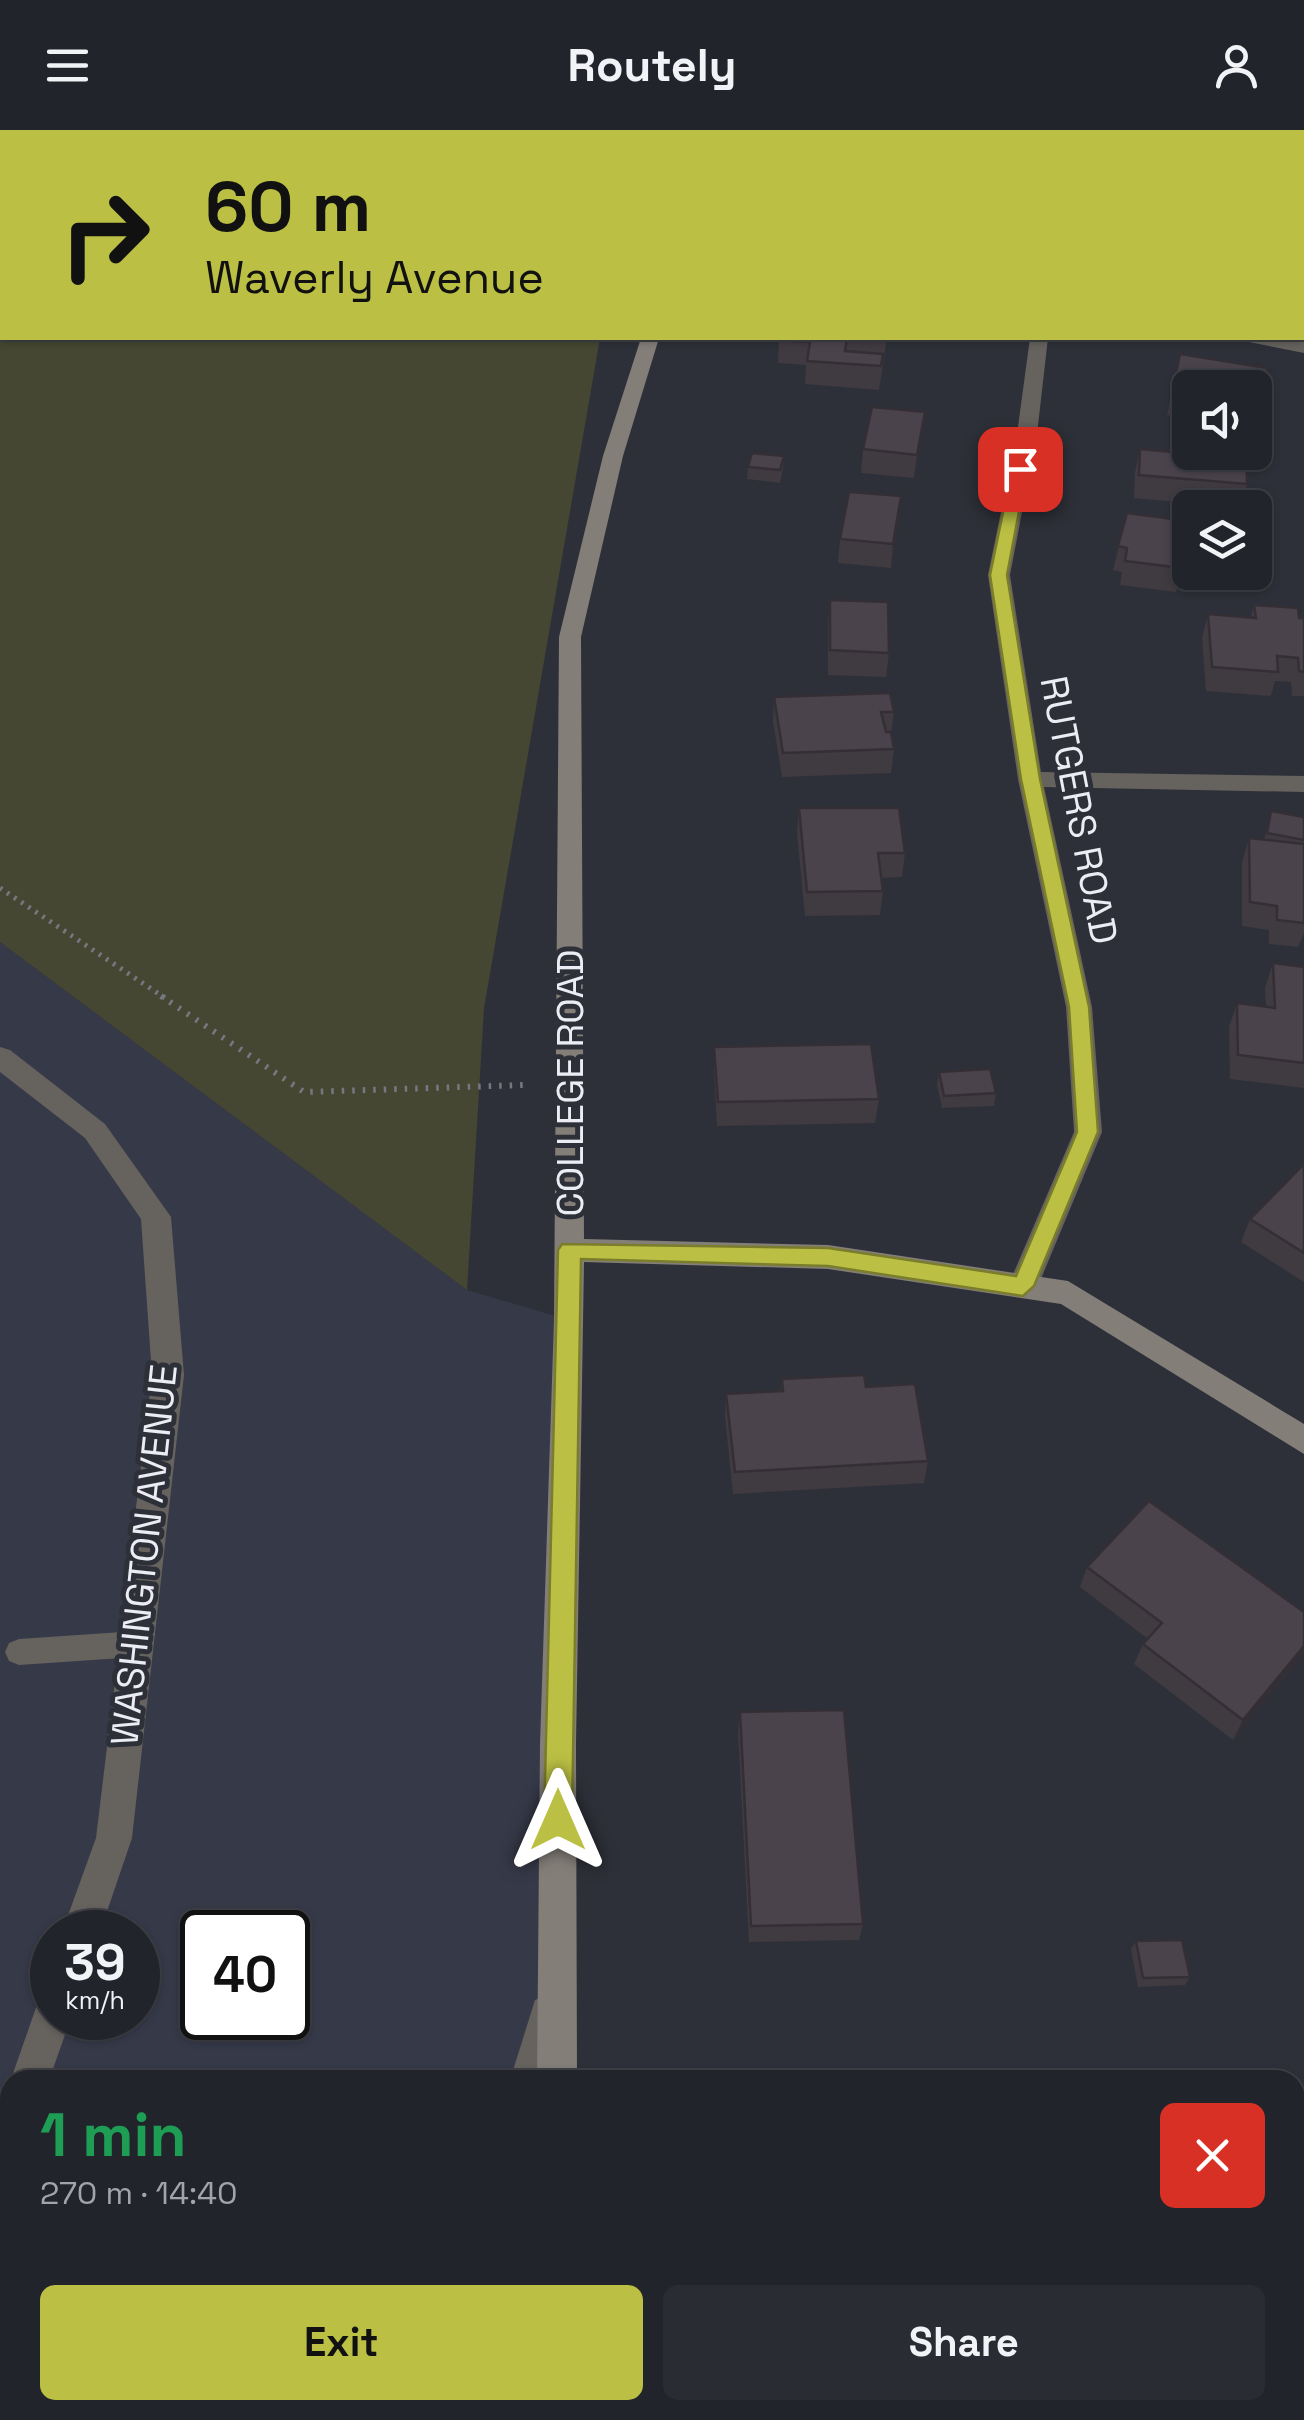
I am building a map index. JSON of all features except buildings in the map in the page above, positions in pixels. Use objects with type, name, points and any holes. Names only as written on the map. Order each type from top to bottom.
[{"type":"street","name":"COLLEGE ROAD","points":[[557,2070],[570,1250],[570,637],[612,456],[649,340]]},
{"type":"street","name":"RUTGERS ROAD","points":[[1023,1286],[1088,1132],[1079,1007],[1030,779],[998,575],[1026,434],[1039,340]]},
{"type":"street","points":[[1267,340],[1304,347]]},
{"type":"street","points":[[1030,779],[1304,784]]},
{"type":"street","name":"WASHINGTON AVENUE","points":[[0,1057],[94,1130],[156,1217],[168,1375],[114,1838],[89,1910]]},
{"type":"street","points":[[570,1250],[828,1257],[1068,1293],[1304,1441]]},
{"type":"street","points":[[33,2070],[43,2040]]},
{"type":"lane","points":[[19,1652],[137,1644]]},
{"type":"lane","points":[[530,2070],[558,1972]]},
{"type":"path","points":[[0,888],[304,1092],[571,1084]]},
{"type":"shaded area","points":[[0,942],[467,1290],[569,1320],[557,2070],[0,2070]]},
{"type":"green space","points":[[0,340],[600,340],[484,1008],[467,1290],[0,942]]},
{"type":"route","points":[[558,1820],[570,1250],[828,1257],[1023,1286],[1088,1132],[1079,1007],[1030,779],[998,575],[1020,469]]}]
